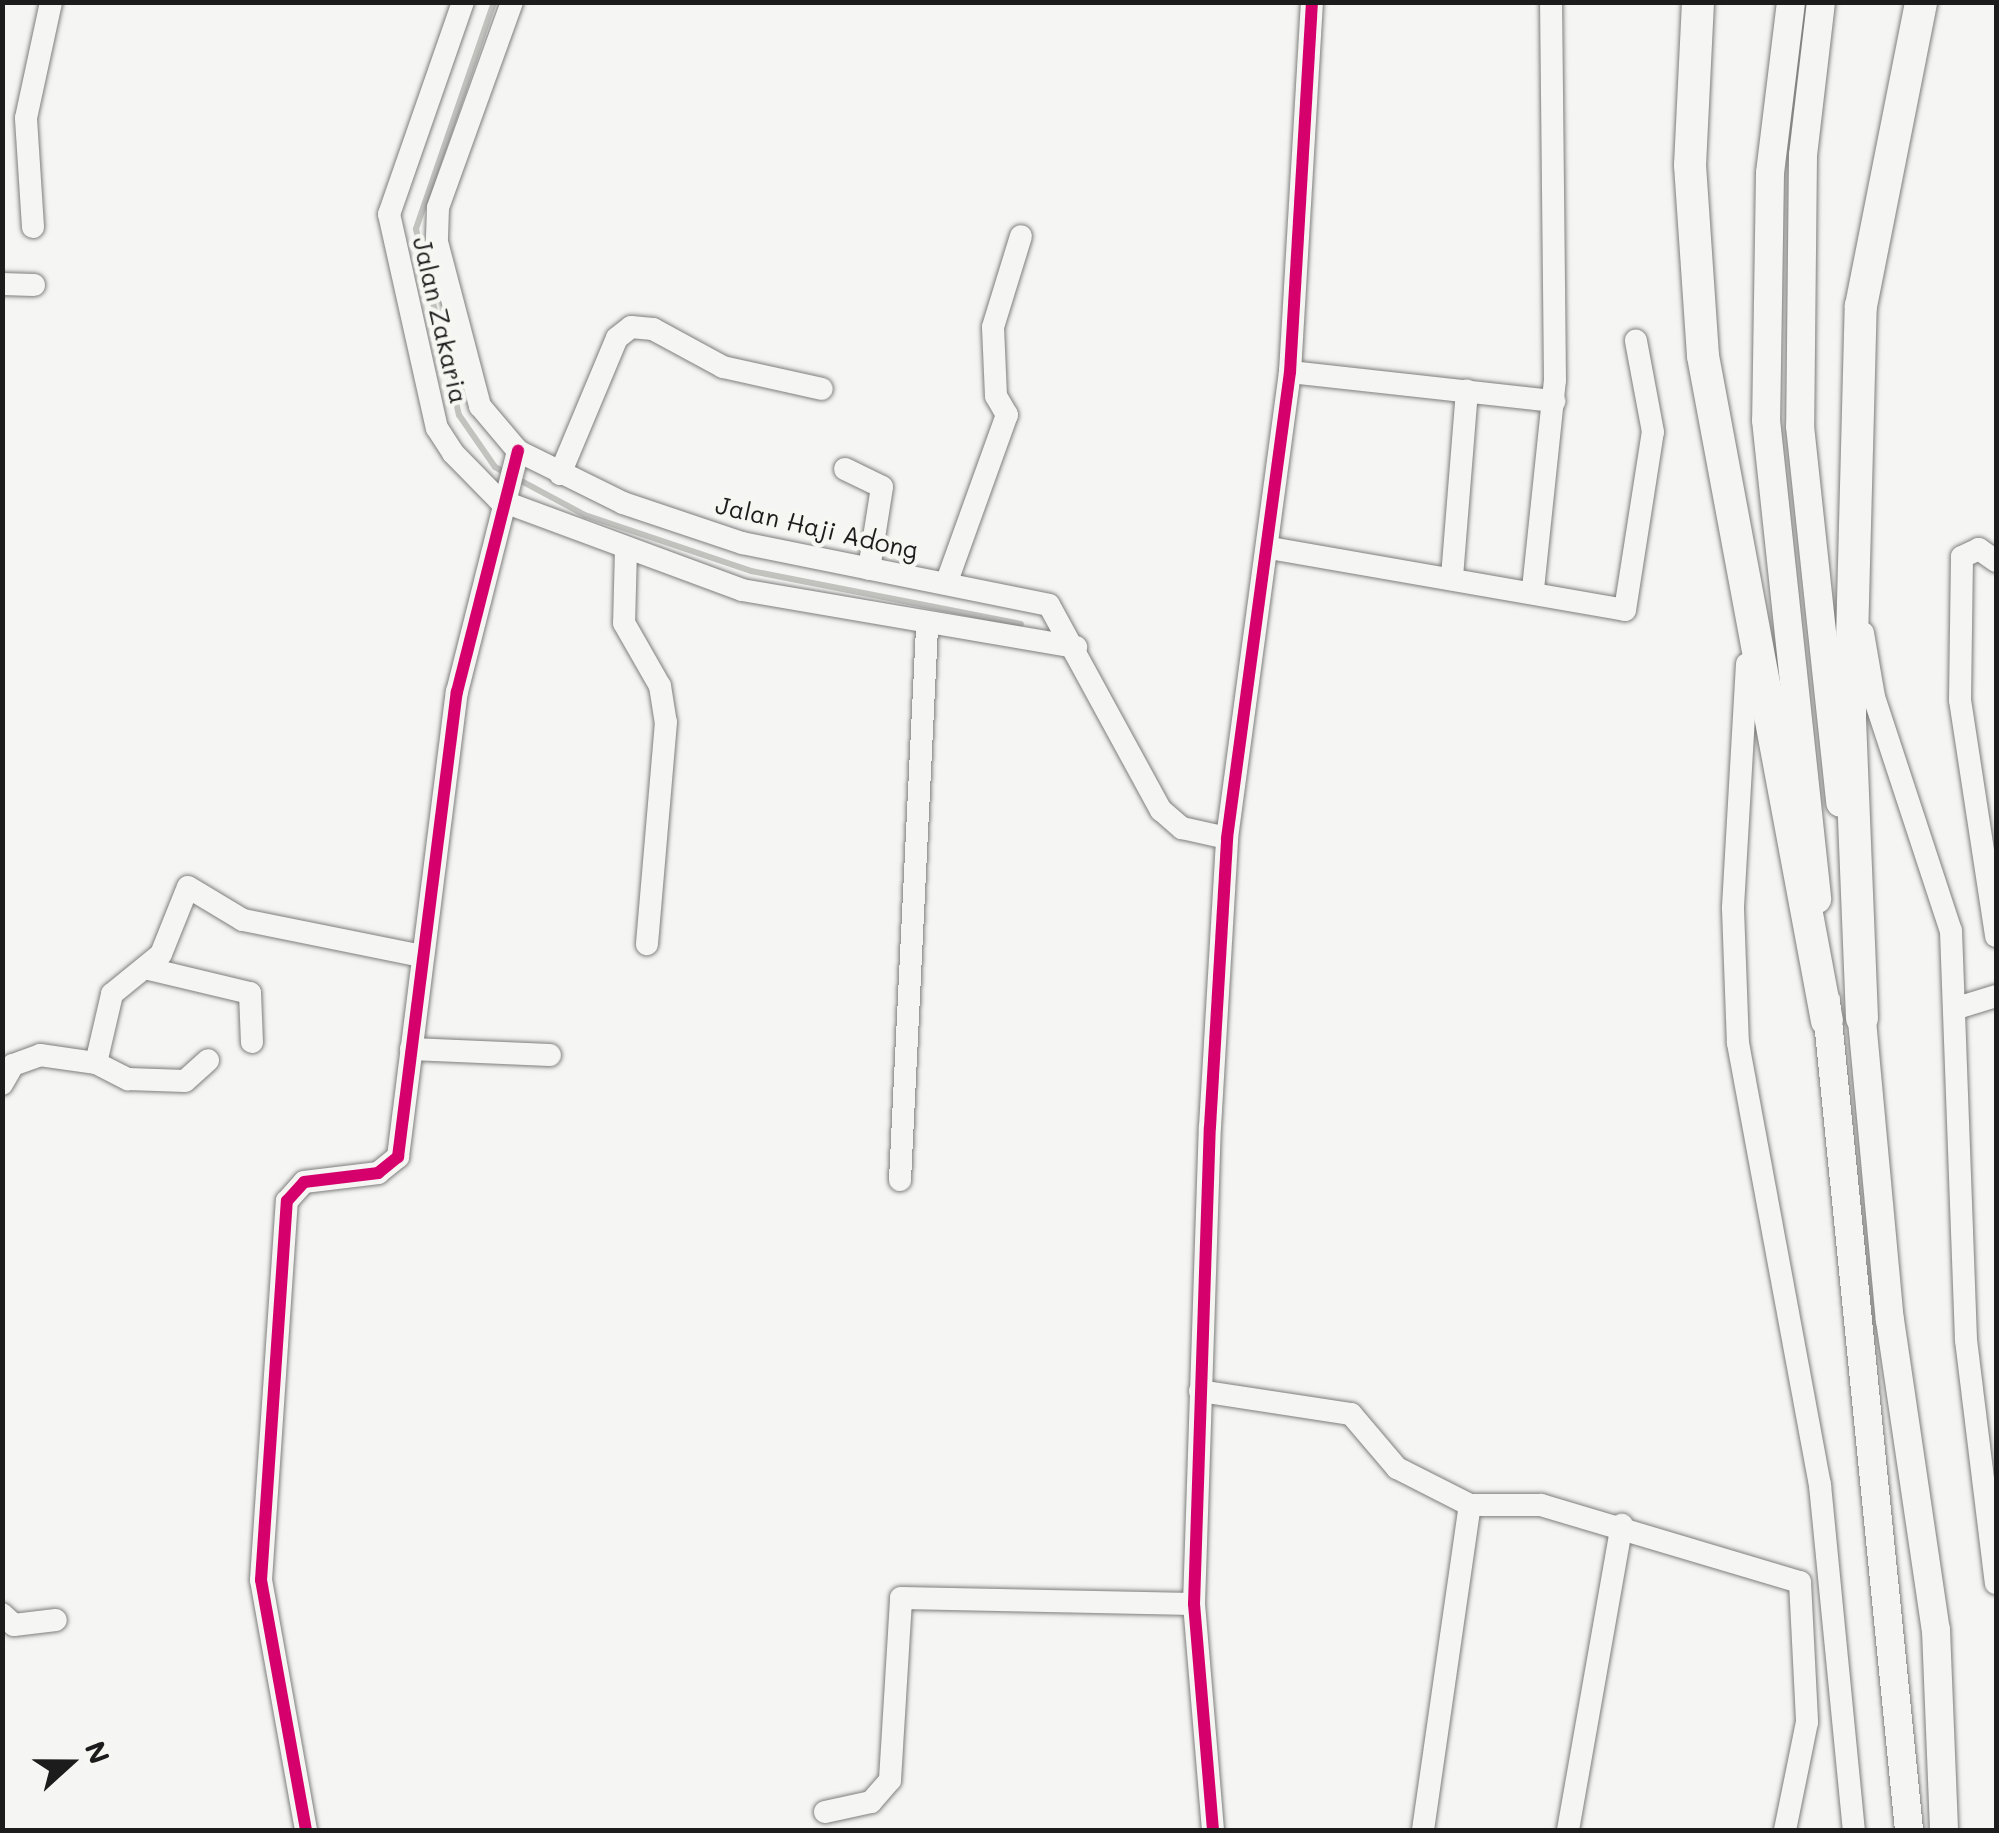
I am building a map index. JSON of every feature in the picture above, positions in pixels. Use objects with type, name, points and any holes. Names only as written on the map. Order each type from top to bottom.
[{"type":"highway","points":[[1698,2],[1694,278],[1725,487],[1827,1021]]},
{"type":"highway","points":[[1862,1018],[1853,580],[1861,306],[1921,2]]},
{"type":"main road","points":[[1791,2],[1770,173],[1766,420],[1791,594],[1827,1021],[1909,1830]]},
{"type":"main road","points":[[1820,2],[1802,155],[1800,426],[1890,1320],[1936,1630],[1944,1830]]},
{"type":"street","points":[[32,227],[26,118],[51,2]]},
{"type":"street","name":"Jalan Zakaria","points":[[463,2],[389,214],[437,428],[500,494],[626,549],[742,590],[927,628],[1076,647]]},
{"type":"street","name":"Jalan Haji Adong","points":[[512,2],[438,208],[437,242],[480,406],[516,456],[742,543],[1048,605],[1076,647],[1162,810],[1182,828],[1227,838]]},
{"type":"street","points":[[1212,1830],[1194,1604],[1200,1391],[1227,838],[1270,548],[1290,372],[1312,2]]},
{"type":"street","points":[[1532,589],[1554,401],[1551,2]]},
{"type":"street","points":[[946,584],[1007,415],[996,396],[993,326],[1020,236]]},
{"type":"street","points":[[2,284],[34,286]]},
{"type":"street","points":[[560,474],[631,327],[652,328],[723,367],[822,389]]},
{"type":"street","points":[[1270,548],[1532,589],[1609,614],[1629,604],[1653,432],[1636,340]]},
{"type":"street","points":[[1290,372],[1554,401]]},
{"type":"street","points":[[1452,576],[1468,392]]},
{"type":"street","points":[[306,1830],[260,1580],[287,1200],[304,1182],[390,1167],[402,1138],[421,956],[457,692],[500,494],[516,456]]},
{"type":"street","points":[[845,469],[882,487],[869,569]]},
{"type":"street","points":[[1725,487],[1750,686],[1733,909],[1738,1043],[1830,1586],[1854,1830]]},
{"type":"street","points":[[626,549],[624,622],[660,686],[666,722],[647,944]]},
{"type":"street","points":[[1996,561],[1978,549],[1962,557],[1960,700],[1996,936]]},
{"type":"street","points":[[1853,580],[1874,697],[1942,888],[1956,1008],[1966,1340],[1996,1584]]},
{"type":"street","points":[[900,1180],[927,628]]},
{"type":"street","points":[[96,1063],[112,994],[149,969],[188,887],[243,920],[421,956]]},
{"type":"street","points":[[149,969],[250,993],[252,1042]]},
{"type":"street","points":[[1956,1008],[1996,996]]},
{"type":"street","points":[[411,1049],[550,1055]]},
{"type":"street","points":[[2,1084],[26,1058],[96,1063],[128,1079],[186,1080],[208,1060]]},
{"type":"street","points":[[1200,1391],[1350,1414],[1397,1468],[1470,1505],[1541,1506],[1793,1577],[1806,1590],[1808,1722],[1786,1830]]},
{"type":"street","points":[[1423,1830],[1470,1505]]},
{"type":"street","points":[[1568,1830],[1622,1526]]},
{"type":"street","points":[[1806,1590],[1830,1586]]},
{"type":"street","points":[[825,1812],[871,1802],[890,1780],[901,1598],[1194,1604]]},
{"type":"street","points":[[2,1614],[14,1625],[56,1620]]},
{"type":"street","points":[[1808,1722],[1844,1720]]},
{"type":"waterway","points":[[494,2],[416,229],[459,415],[495,467],[585,515],[751,571],[1021,624]]},
{"type":"cycle path","points":[[1213,1830],[1194,1604],[1210,1127],[1227,838],[1290,372],[1312,2]]},
{"type":"cycle path","points":[[306,1830],[261,1580],[287,1201],[304,1182],[378,1173],[398,1157],[457,692],[518,451]]}]
